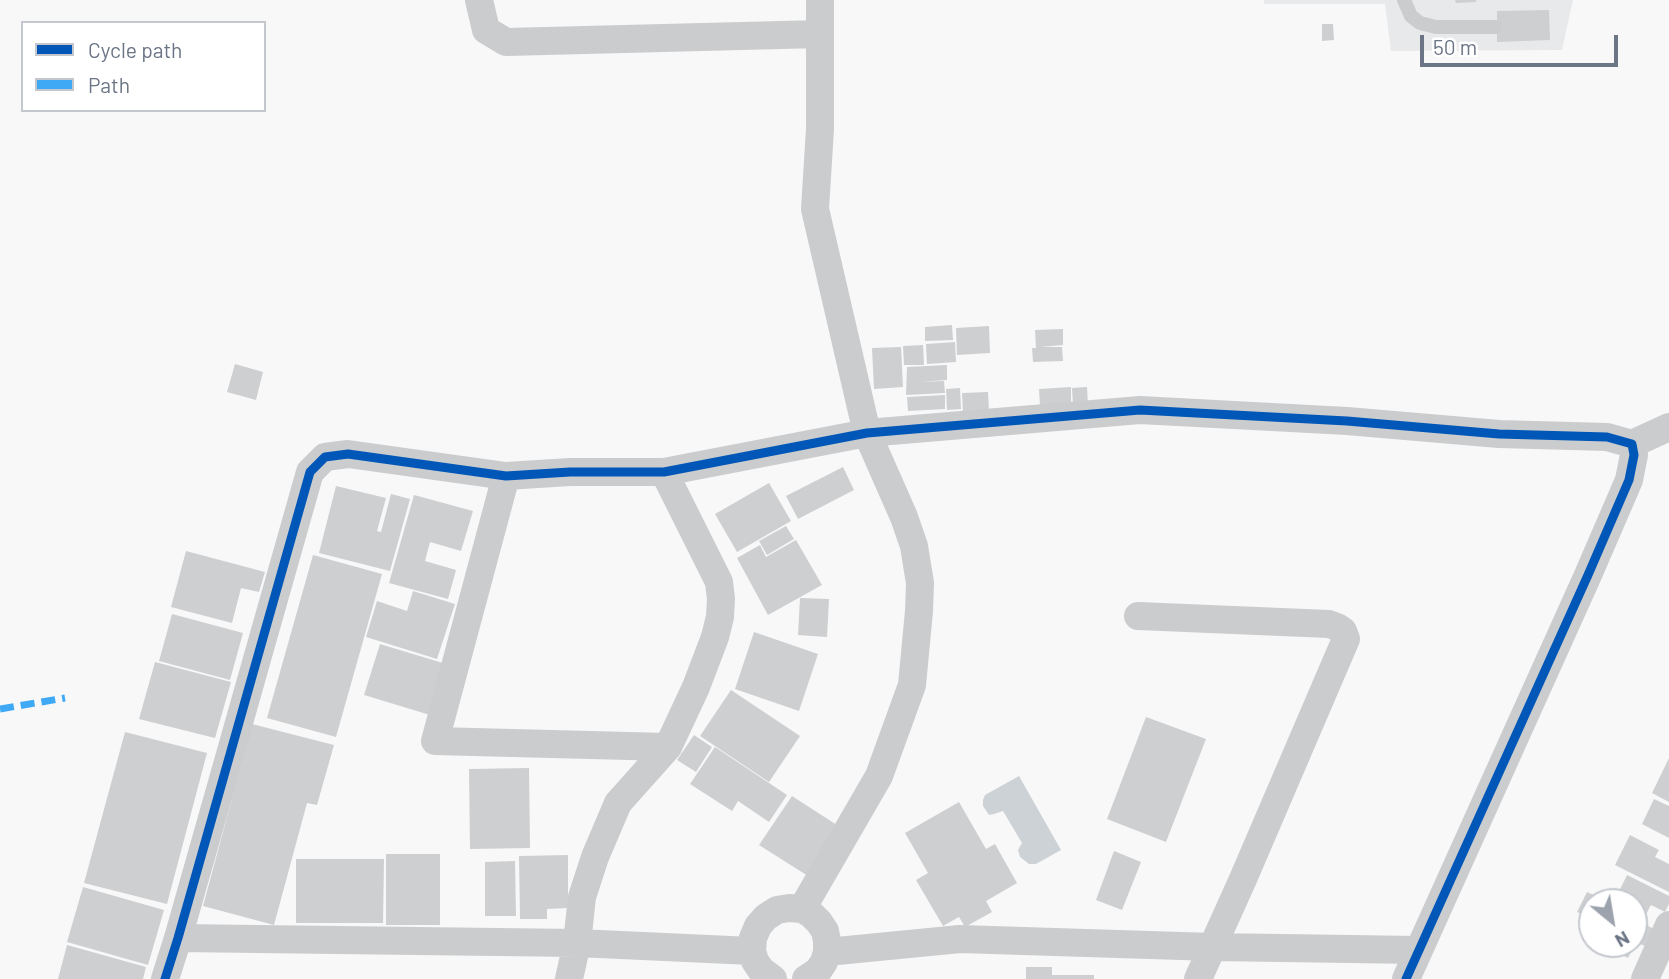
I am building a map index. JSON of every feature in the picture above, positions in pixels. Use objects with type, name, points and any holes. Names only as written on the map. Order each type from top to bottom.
[{"type":"street","points":[[479,0],[486,30],[506,42],[820,34]]},
{"type":"street","points":[[802,909],[879,776],[912,685],[920,583],[914,546],[904,517],[867,433],[815,209],[820,129],[820,0]]},
{"type":"street","points":[[164,979],[178,938],[310,472],[325,457],[348,454],[506,476],[570,472],[664,472],[867,433],[1139,410],[1347,421],[1499,434],[1607,437],[1632,444],[1669,427]]},
{"type":"street","points":[[1406,979],[1629,480],[1634,456],[1632,444]]},
{"type":"street","points":[[569,979],[577,943],[582,897],[595,857],[618,803],[668,747],[696,687],[720,617],[719,582],[664,472]]},
{"type":"street","points":[[506,476],[435,741],[668,747]]},
{"type":"street","points":[[1138,616],[1329,624],[1343,631],[1346,639],[1198,979]]},
{"type":"street","points":[[773,979],[761,970],[755,961],[752,951],[753,938],[766,917],[777,910],[789,908],[802,909],[819,922],[825,931],[827,952],[824,962],[818,971],[806,979]]},
{"type":"street","points":[[1645,979],[1669,925]]},
{"type":"street","points":[[178,938],[577,943],[752,951]]},
{"type":"street","points":[[827,952],[960,939],[1418,950]]},
{"type":"lane","points":[[1404,0],[1411,16],[1420,23],[1436,27],[1495,27]]},
{"type":"shaded area","points":[[1264,0],[1573,0],[1562,50],[1391,51],[1385,4],[1264,4]]},
{"type":"shaded area","points":[[1019,776],[1061,850],[1036,864],[1029,864],[1020,857],[1018,850],[1022,843],[1003,811],[989,815],[983,806],[985,795]]},
{"type":"building","points":[[1455,0],[1476,0],[1476,2],[1456,3]]},
{"type":"building","points":[[1549,10],[1550,40],[1497,42],[1497,11]]},
{"type":"building","points":[[1322,24],[1333,24],[1334,40],[1322,41]]},
{"type":"building","points":[[952,325],[953,340],[925,341],[925,327]]},
{"type":"building","points":[[989,326],[990,353],[957,355],[956,328]]},
{"type":"building","points":[[1063,329],[1063,345],[1040,347],[1062,347],[1063,361],[1033,362],[1032,348],[1036,348],[1035,330]]},
{"type":"building","points":[[955,342],[956,362],[927,364],[926,344]]},
{"type":"building","points":[[923,345],[924,365],[904,365],[903,346]]},
{"type":"building","points":[[901,347],[903,387],[874,389],[872,348]]},
{"type":"building","points":[[235,364],[263,372],[256,400],[227,392]]},
{"type":"building","points":[[947,365],[947,380],[919,382],[944,381],[945,393],[906,395],[907,367]]},
{"type":"building","points":[[1071,387],[1071,405],[1040,406],[1039,389]]},
{"type":"building","points":[[1087,387],[1088,405],[1073,405],[1072,388]]},
{"type":"building","points":[[960,388],[961,409],[947,410],[946,389]]},
{"type":"building","points":[[988,392],[989,411],[963,413],[962,393]]},
{"type":"building","points":[[945,395],[945,409],[908,411],[907,397]]},
{"type":"building","points":[[843,467],[854,490],[798,519],[786,496]]},
{"type":"building","points":[[769,483],[791,521],[737,552],[715,514]]},
{"type":"building","points":[[336,486],[386,498],[377,531],[381,532],[391,494],[410,499],[390,571],[319,553]]},
{"type":"building","points":[[414,495],[473,511],[461,551],[430,542],[425,561],[456,570],[448,599],[389,583]]},
{"type":"building","points":[[786,526],[794,539],[767,555],[759,541]]},
{"type":"building","points":[[796,540],[822,585],[768,615],[737,558],[760,545],[766,557]]},
{"type":"building","points":[[186,551],[265,572],[259,592],[241,588],[232,623],[171,607]]},
{"type":"building","points":[[313,555],[382,574],[336,737],[267,718]]},
{"type":"building","points":[[413,591],[455,604],[437,659],[366,637],[377,601],[407,611]]},
{"type":"building","points":[[800,598],[829,599],[827,637],[798,635]]},
{"type":"building","points":[[172,614],[243,633],[230,680],[159,661]]},
{"type":"building","points":[[754,632],[818,654],[799,711],[735,689]]},
{"type":"building","points":[[380,644],[446,664],[430,715],[364,695]]},
{"type":"building","points":[[155,662],[231,682],[215,738],[139,719]]},
{"type":"building","points":[[731,690],[800,736],[769,782],[700,736]]},
{"type":"building","points":[[1146,717],[1206,739],[1166,842],[1107,819]]},
{"type":"building","points":[[252,724],[334,745],[317,805],[307,803],[274,925],[203,906]]},
{"type":"building","points":[[125,732],[207,753],[167,904],[84,883]]},
{"type":"building","points":[[694,735],[712,747],[696,772],[677,760]]},
{"type":"building","points":[[715,747],[787,795],[769,822],[738,801],[732,811],[690,784]]},
{"type":"building","points":[[1669,758],[1669,802],[1652,793]]},
{"type":"building","points":[[529,768],[530,848],[470,849],[469,769]]},
{"type":"building","points":[[792,796],[840,827],[808,876],[759,845]]},
{"type":"building","points":[[1654,799],[1669,806],[1669,838],[1642,824]]},
{"type":"building","points":[[959,802],[986,849],[995,844],[1017,883],[986,901],[992,912],[965,927],[959,917],[943,926],[916,880],[928,873],[905,833]]},
{"type":"building","points":[[1630,835],[1659,850],[1655,857],[1669,864],[1669,892],[1615,865]]},
{"type":"building","points":[[1114,851],[1141,862],[1122,910],[1096,900]]},
{"type":"building","points":[[386,854],[440,854],[440,925],[386,925]]},
{"type":"building","points":[[568,855],[568,908],[547,909],[547,919],[520,919],[519,856]]},
{"type":"building","points":[[296,859],[384,859],[383,923],[296,923]]},
{"type":"building","points":[[515,861],[516,916],[485,916],[485,862]]},
{"type":"building","points":[[1627,875],[1669,896],[1669,904],[1665,912],[1651,905],[1648,911],[1648,888],[1621,888]]},
{"type":"building","points":[[83,887],[164,910],[148,965],[67,942]]},
{"type":"building","points":[[1648,926],[1656,930],[1648,945]]},
{"type":"building","points":[[67,945],[146,967],[143,979],[58,979]]},
{"type":"building","points":[[1026,967],[1052,967],[1052,975],[1094,975],[1094,979],[1026,979]]},
{"type":"marked path","points":[[0,709],[65,698]]},
{"type":"cycle path","points":[[165,979],[310,472],[325,457],[348,454],[506,476],[570,472],[664,472],[867,433],[1140,410],[1347,421],[1499,434],[1607,437],[1632,444],[1634,455],[1629,480],[1406,979]]}]
